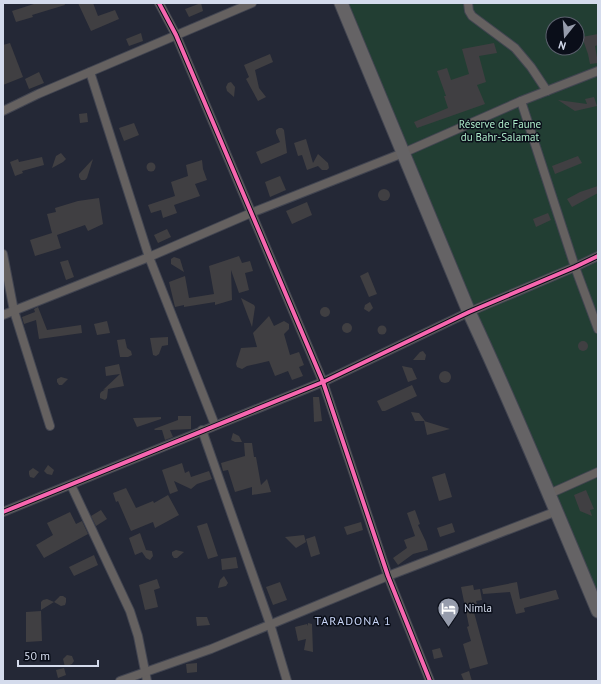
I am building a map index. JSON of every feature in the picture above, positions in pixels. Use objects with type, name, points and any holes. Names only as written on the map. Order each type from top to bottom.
[{"type":"main road","points":[[341,3],[469,312],[550,494],[598,611]]},
{"type":"street","points":[[159,3],[176,35],[323,382],[388,576],[430,681]]},
{"type":"street","points":[[3,111],[38,94],[252,3]]},
{"type":"street","points":[[468,3],[469,11],[472,16],[515,48],[531,67],[547,91]]},
{"type":"street","points":[[3,315],[149,257],[251,213],[403,153],[521,101],[598,71]]},
{"type":"street","points":[[90,72],[149,257],[214,425]]},
{"type":"street","points":[[521,101],[575,268],[598,328]]},
{"type":"street","points":[[3,254],[14,310],[50,426]]},
{"type":"street","points":[[3,512],[323,382],[469,312],[575,268],[598,256]]},
{"type":"street","points":[[202,430],[270,624],[287,681]]},
{"type":"street","points":[[550,494],[598,472]]},
{"type":"street","points":[[71,485],[130,612],[138,636],[147,681]]},
{"type":"street","points":[[120,681],[210,649],[388,576],[557,511]]},
{"type":"green space","name":"Réserve de Faune du Bahr-Salamat","points":[[341,3],[598,3],[598,611]]},
{"type":"building","points":[[37,3],[64,3],[65,5],[32,15],[33,17],[16,22],[12,11]]},
{"type":"building","points":[[78,3],[93,3],[98,16],[115,10],[119,19],[91,31]]},
{"type":"building","points":[[201,3],[203,11],[189,17],[185,9]]},
{"type":"building","points":[[141,33],[143,41],[129,46],[126,39]]},
{"type":"building","points":[[598,34],[598,45],[595,46],[598,63],[590,64],[585,46],[585,36]]},
{"type":"building","points":[[10,43],[23,77],[3,85],[3,45]]},
{"type":"building","points":[[494,43],[497,53],[479,56],[486,82],[477,85],[485,104],[417,128],[414,122],[448,108],[444,96],[446,96],[437,71],[447,68],[451,80],[469,74],[462,49]]},
{"type":"building","points":[[270,54],[273,62],[255,70],[259,88],[266,97],[258,101],[246,79],[249,77],[244,65]]},
{"type":"building","points":[[39,72],[44,83],[29,89],[25,79]]},
{"type":"building","points":[[231,82],[235,87],[234,97],[227,91],[226,87],[228,83]]},
{"type":"building","points":[[594,97],[597,106],[575,111],[558,100],[587,104],[585,99]]},
{"type":"building","points":[[87,113],[88,122],[80,123],[79,114]]},
{"type":"building","points":[[134,123],[139,135],[124,141],[119,128]]},
{"type":"building","points":[[279,128],[284,130],[287,153],[261,164],[256,152],[280,142],[276,133],[276,130]]},
{"type":"building","points":[[306,139],[313,163],[318,154],[328,163],[329,168],[327,170],[322,170],[318,166],[307,170],[302,155],[298,156],[294,143]]},
{"type":"building","points":[[61,153],[66,159],[52,168],[56,156]]},
{"type":"building","points":[[578,156],[582,163],[555,174],[552,166]]},
{"type":"building","points":[[42,157],[44,165],[22,171],[23,173],[15,176],[10,162],[18,159],[19,162]]},
{"type":"building","points":[[93,159],[87,178],[85,180],[81,180],[79,174]]},
{"type":"building","points":[[202,160],[203,169],[207,180],[195,184],[200,196],[174,205],[177,213],[163,218],[161,210],[151,213],[148,205],[175,196],[171,182],[188,176],[186,165]]},
{"type":"building","points":[[149,163],[153,163],[155,167],[153,171],[149,171],[147,169],[147,165]]},
{"type":"building","points":[[280,176],[286,190],[270,197],[265,182]]},
{"type":"building","points":[[598,186],[598,193],[572,207],[567,199],[580,192]]},
{"type":"building","points":[[382,189],[386,189],[390,195],[386,201],[382,201],[378,197],[378,193]]},
{"type":"building","points":[[99,198],[103,224],[88,231],[85,225],[57,235],[61,248],[35,256],[30,240],[52,233],[47,214],[56,212],[55,208],[78,201]]},
{"type":"building","points":[[307,202],[312,215],[292,224],[286,211]]},
{"type":"building","points":[[548,213],[551,220],[536,227],[533,219]]},
{"type":"building","points":[[167,229],[171,237],[158,243],[154,235]]},
{"type":"building","points":[[239,256],[242,263],[250,261],[253,271],[245,273],[249,290],[239,293],[231,270],[232,300],[215,305],[215,302],[175,307],[169,282],[185,276],[189,298],[214,294],[209,266]]},
{"type":"building","points":[[174,257],[180,259],[184,272],[171,264],[171,259]]},
{"type":"building","points":[[68,260],[74,277],[66,280],[60,262]]},
{"type":"building","points":[[368,272],[377,294],[369,297],[360,276]]},
{"type":"building","points":[[241,298],[255,307],[252,327]]},
{"type":"building","points":[[370,302],[373,308],[369,312],[364,309],[365,305]]},
{"type":"building","points":[[38,307],[47,330],[81,325],[82,333],[39,339],[36,320],[24,324],[22,317],[35,312],[34,309]]},
{"type":"building","points":[[323,307],[327,307],[329,308],[329,316],[323,317],[320,314],[320,310]]},
{"type":"building","points":[[269,316],[274,326],[284,321],[289,324],[289,329],[284,334],[290,355],[299,352],[304,365],[299,367],[303,376],[292,380],[288,371],[275,376],[269,361],[247,366],[242,369],[237,367],[236,364],[241,348],[257,347],[253,333]]},
{"type":"building","points":[[107,321],[110,333],[97,335],[94,324]]},
{"type":"building","points":[[345,323],[349,323],[352,328],[349,333],[345,333],[342,330],[342,326]]},
{"type":"building","points":[[380,326],[384,326],[386,330],[384,334],[380,334],[378,332],[378,328]]},
{"type":"building","points":[[168,337],[168,345],[162,346],[159,354],[156,356],[153,355],[150,338]]},
{"type":"building","points":[[125,339],[127,348],[131,351],[132,355],[128,357],[120,357],[117,340]]},
{"type":"building","points":[[581,341],[585,341],[587,342],[587,350],[581,351],[578,348],[578,344]]},
{"type":"building","points":[[423,351],[426,355],[425,360],[413,360],[420,352]]},
{"type":"building","points":[[119,364],[124,386],[108,389],[107,398],[105,400],[100,398],[101,392],[106,389],[103,390],[120,374],[106,376],[105,367]]},
{"type":"building","points":[[402,366],[412,368],[417,379],[408,382]]},
{"type":"building","points":[[445,371],[449,373],[451,377],[449,381],[445,383],[441,381],[439,377],[441,373]]},
{"type":"building","points":[[61,377],[68,379],[62,385],[59,385],[57,379]]},
{"type":"building","points":[[412,385],[417,396],[382,411],[377,401]]},
{"type":"building","points":[[313,397],[319,397],[322,421],[314,422]]},
{"type":"building","points":[[411,412],[419,413],[425,421],[415,421]]},
{"type":"building","points":[[178,416],[191,416],[191,429],[170,430],[173,437],[165,440],[162,430],[154,429],[178,420]]},
{"type":"building","points":[[161,417],[161,419],[137,427],[133,418]]},
{"type":"building","points":[[424,421],[450,429],[427,435]]},
{"type":"building","points":[[233,433],[239,436],[242,442],[235,442],[231,440]]},
{"type":"building","points":[[244,443],[252,443],[261,485],[267,479],[271,492],[252,495],[252,487],[235,492],[228,470],[223,471],[221,463],[245,456]]},
{"type":"building","points":[[182,463],[185,473],[189,471],[191,477],[209,471],[212,479],[197,484],[191,489],[174,481],[178,491],[170,494],[162,470]]},
{"type":"building","points":[[48,465],[54,470],[52,475],[47,474],[44,471]]},
{"type":"building","points":[[33,468],[39,472],[34,478],[30,477],[29,474],[29,471]]},
{"type":"building","points":[[445,473],[452,497],[439,501],[432,477]]},
{"type":"building","points":[[126,488],[136,508],[153,501],[154,503],[168,495],[179,515],[155,528],[153,522],[131,531],[113,493]]},
{"type":"building","points":[[586,490],[594,509],[590,510],[592,516],[580,511],[574,495]]},
{"type":"building","points":[[101,510],[107,519],[96,526],[91,516]]},
{"type":"building","points":[[415,510],[420,524],[418,525],[428,550],[413,554],[398,565],[393,558],[407,548],[404,540],[415,536],[407,513]]},
{"type":"building","points":[[70,512],[76,524],[82,521],[88,534],[44,558],[36,545],[53,535],[47,523]]},
{"type":"building","points":[[361,522],[363,530],[347,535],[344,527]]},
{"type":"building","points":[[207,523],[218,556],[208,559],[197,526]]},
{"type":"building","points":[[452,523],[455,532],[440,537],[437,528]]},
{"type":"building","points":[[140,533],[146,550],[152,551],[153,556],[150,560],[146,558],[142,552],[135,555],[129,538]]},
{"type":"building","points":[[304,535],[306,542],[296,548],[285,537]]},
{"type":"building","points":[[315,536],[320,554],[311,557],[306,539]]},
{"type":"building","points":[[176,550],[184,552],[177,558],[174,558],[172,552]]},
{"type":"building","points":[[94,555],[98,565],[74,576],[69,567]]},
{"type":"building","points":[[236,557],[238,568],[222,570],[221,559]]},
{"type":"building","points":[[224,576],[228,583],[226,586],[218,588],[220,580]]},
{"type":"building","points":[[157,579],[160,588],[154,590],[158,607],[145,610],[139,585]]},
{"type":"building","points":[[280,582],[287,600],[273,605],[266,587]]},
{"type":"building","points":[[517,582],[520,599],[556,590],[559,599],[524,608],[525,612],[516,614],[510,592],[483,594],[482,589]]},
{"type":"building","points":[[473,585],[474,590],[480,589],[482,600],[476,601],[477,604],[472,605],[488,664],[470,669],[463,644],[471,641],[467,627],[469,626],[461,587]]},
{"type":"building","points":[[60,596],[66,598],[65,605],[61,606],[54,602]]},
{"type":"building","points":[[47,599],[54,602],[41,610],[41,602],[43,600]]},
{"type":"building","points":[[41,611],[42,641],[26,642],[26,612]]},
{"type":"building","points":[[196,617],[207,617],[210,625],[197,626]]},
{"type":"building","points":[[308,623],[312,624],[313,652],[304,650],[306,639],[298,641],[295,627],[307,624],[308,626]]},
{"type":"building","points":[[440,648],[443,657],[434,659],[432,650]]},
{"type":"building","points":[[67,655],[72,656],[74,661],[72,664],[65,667],[63,659]]},
{"type":"building","points":[[197,663],[197,672],[187,673],[186,664]]},
{"type":"building","points":[[64,668],[66,675],[58,678],[56,670]]},
{"type":"building","points":[[469,671],[472,681],[464,681],[461,674]]},
{"type":"cycle path","points":[[159,3],[176,35],[323,382],[388,576],[430,681]]},
{"type":"cycle path","points":[[3,512],[323,382],[469,312],[598,256]]},
{"type":"place","name":"Nimla","points":[[449,628]]},
{"type":"district","name":"TARADONA 1","points":[[353,621]]}]
